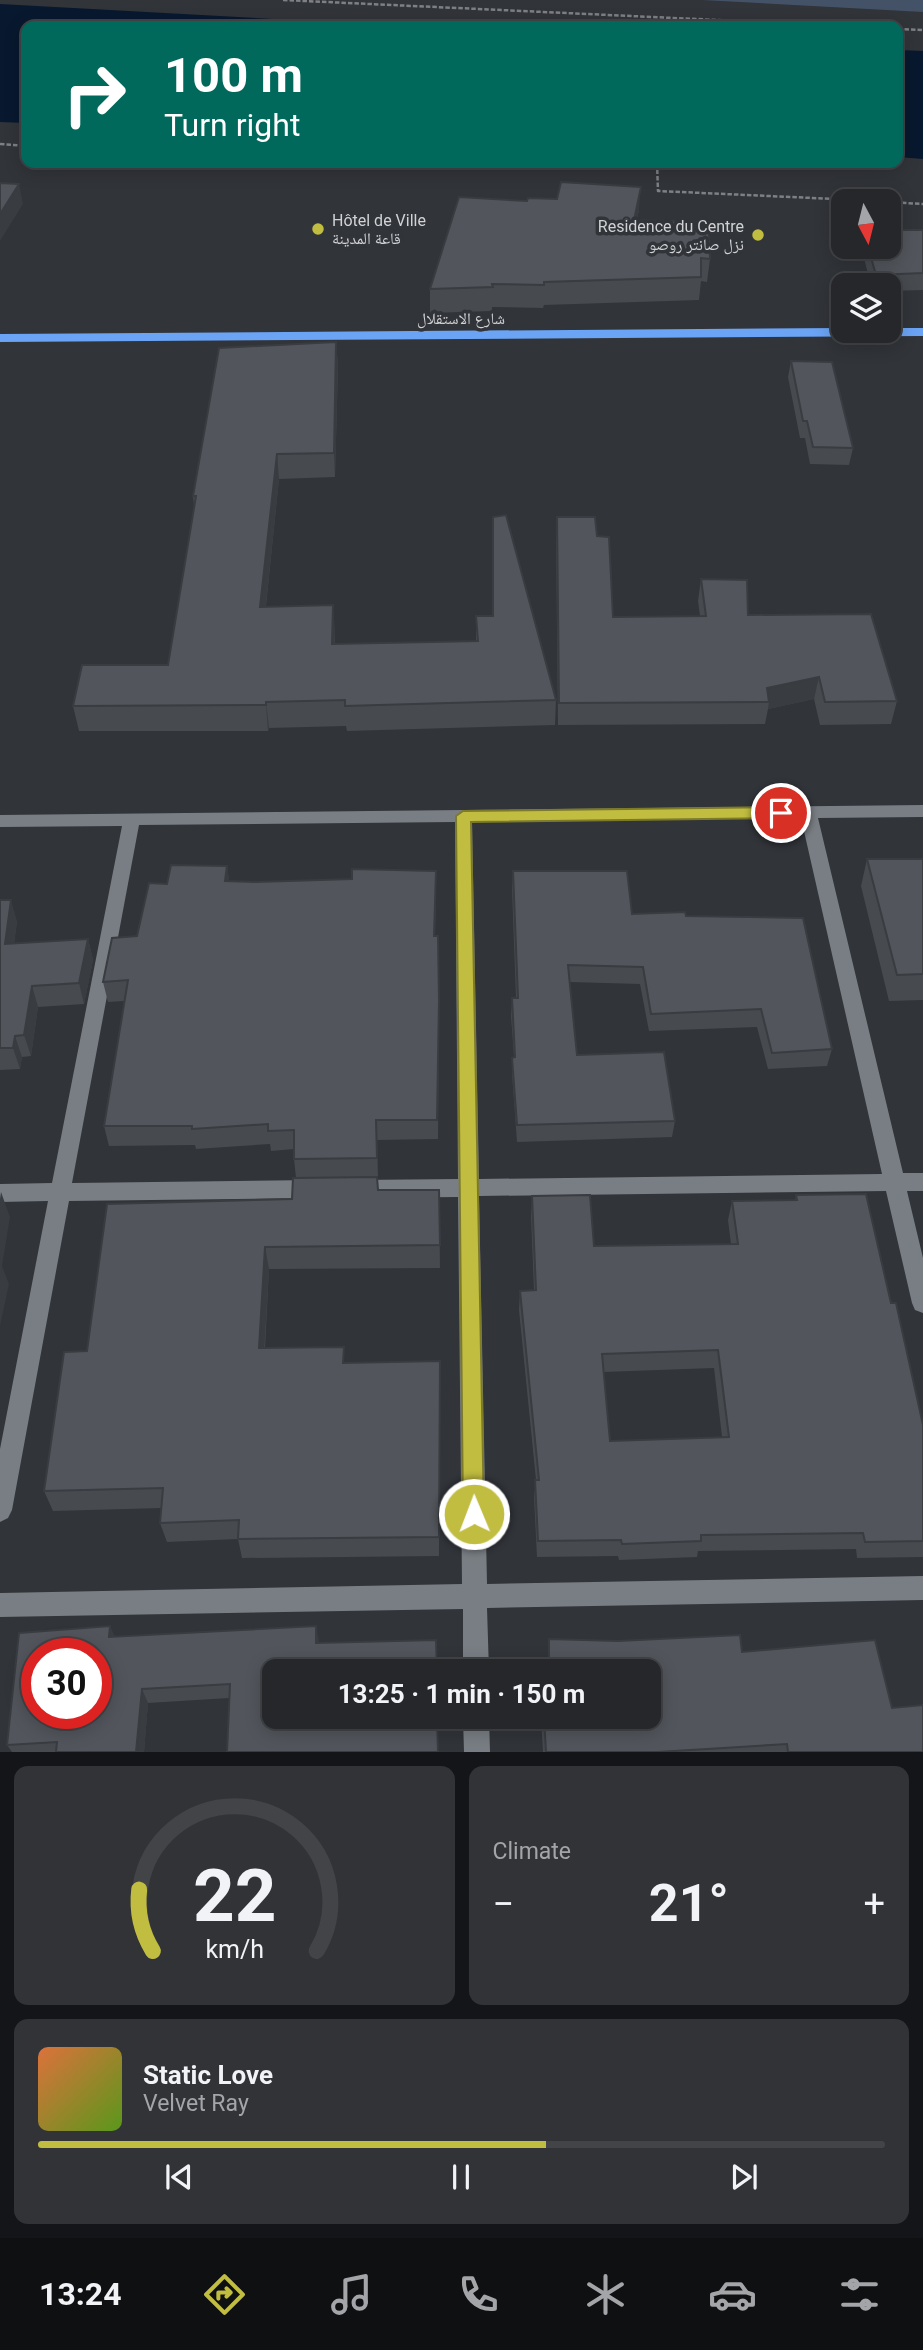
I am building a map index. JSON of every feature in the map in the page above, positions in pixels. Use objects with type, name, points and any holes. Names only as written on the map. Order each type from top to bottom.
[{"type":"highway","name":"شارع الاستقلال","points":[[0,338],[923,332]]},
{"type":"street","points":[[0,821],[923,811]]},
{"type":"street","points":[[808,813],[923,1303]]},
{"type":"street","points":[[463,816],[476,1659]]},
{"type":"street","points":[[0,1510],[131,821]]},
{"type":"street","points":[[0,1193],[923,1182]]},
{"type":"street","points":[[0,1605],[923,1588]]},
{"type":"street","points":[[476,1729],[477,1752]]},
{"type":"path","points":[[282,0],[739,21]]},
{"type":"path","points":[[903,29],[923,30]]},
{"type":"path","points":[[0,145],[21,146]]},
{"type":"path","points":[[657,168],[658,191],[831,199]]},
{"type":"path","points":[[901,203],[923,204]]},
{"type":"shaded area","points":[[702,0],[923,0],[923,12]]},
{"type":"shaded area","points":[[0,4],[309,21],[21,21],[21,123],[0,122]]},
{"type":"shaded area","points":[[903,50],[923,51],[923,159],[903,157]]},
{"type":"building","points":[[561,182],[641,187],[634,220],[708,222],[710,259],[701,258],[701,277],[544,282],[544,285],[492,284],[493,287],[430,289],[459,197],[527,201],[528,198],[557,199]]},
{"type":"building","points":[[0,183],[19,184],[0,214]]},
{"type":"building","points":[[901,230],[923,230],[923,273],[875,273],[871,259],[901,259]]},
{"type":"building","points":[[336,342],[334,453],[277,454],[260,607],[333,605],[332,644],[478,641],[476,616],[493,616],[493,517],[506,515],[556,700],[345,706],[345,700],[266,702],[266,705],[73,706],[82,665],[168,665],[196,496],[193,496],[219,348]]},
{"type":"building","points":[[791,361],[832,362],[853,448],[813,447],[807,421],[803,421]]},
{"type":"building","points":[[557,517],[595,517],[597,536],[609,537],[613,617],[706,616],[701,579],[747,580],[748,615],[871,614],[897,701],[825,702],[819,677],[767,688],[769,702],[559,703]]},
{"type":"building","points":[[867,859],[923,859],[923,974],[897,975]]},
{"type":"building","points":[[171,865],[227,866],[225,881],[255,882],[352,879],[352,869],[436,871],[434,936],[438,936],[439,1000],[437,1120],[376,1120],[377,1158],[294,1159],[294,1130],[268,1131],[268,1124],[192,1129],[192,1126],[104,1126],[128,980],[103,982],[112,938],[137,936],[149,883],[167,884]]},
{"type":"building","points":[[513,871],[627,871],[632,914],[685,912],[686,916],[803,918],[832,1049],[772,1053],[761,1009],[651,1014],[643,967],[568,965],[577,1055],[664,1052],[675,1121],[517,1125],[512,1058],[515,1057],[512,998],[518,998]]},
{"type":"building","points":[[0,900],[11,900],[5,944],[88,939],[79,983],[32,986],[24,1035],[15,1036],[13,1048],[0,1048]]},
{"type":"building","points":[[377,1177],[378,1190],[439,1190],[440,1245],[265,1247],[259,1348],[344,1347],[343,1363],[440,1361],[439,1537],[238,1539],[239,1520],[160,1523],[163,1488],[44,1491],[64,1352],[87,1351],[107,1204],[292,1199],[293,1178]]},
{"type":"building","points":[[866,1194],[891,1303],[896,1303],[923,1425],[923,1541],[865,1542],[863,1533],[701,1535],[701,1541],[622,1544],[621,1540],[538,1541],[535,1480],[539,1480],[520,1291],[536,1290],[532,1196],[590,1195],[594,1246],[738,1244],[732,1201],[797,1200],[796,1195]],"holes":[[[718,1350],[729,1437],[610,1441],[602,1354]]]},
{"type":"building","points":[[110,1626],[109,1637],[316,1626],[316,1643],[436,1640],[437,1659],[262,1659],[262,1729],[437,1729],[438,1752],[227,1752],[230,1684],[142,1689],[136,1752],[56,1752],[57,1742],[7,1745],[19,1633]]},
{"type":"building","points":[[740,1635],[742,1652],[875,1640],[892,1708],[923,1705],[923,1752],[788,1752],[787,1744],[658,1752],[546,1752],[545,1729],[661,1729],[661,1659],[549,1659],[549,1639],[618,1641]]},
{"type":"place","name":"Hôtel de Ville قاعة المدينة","points":[[318,229]]},
{"type":"place","name":"Residence du Centre نزل صانتر روصو","points":[[758,235]]},
{"type":"route","points":[[474,1514],[463,816],[781,813]]}]
